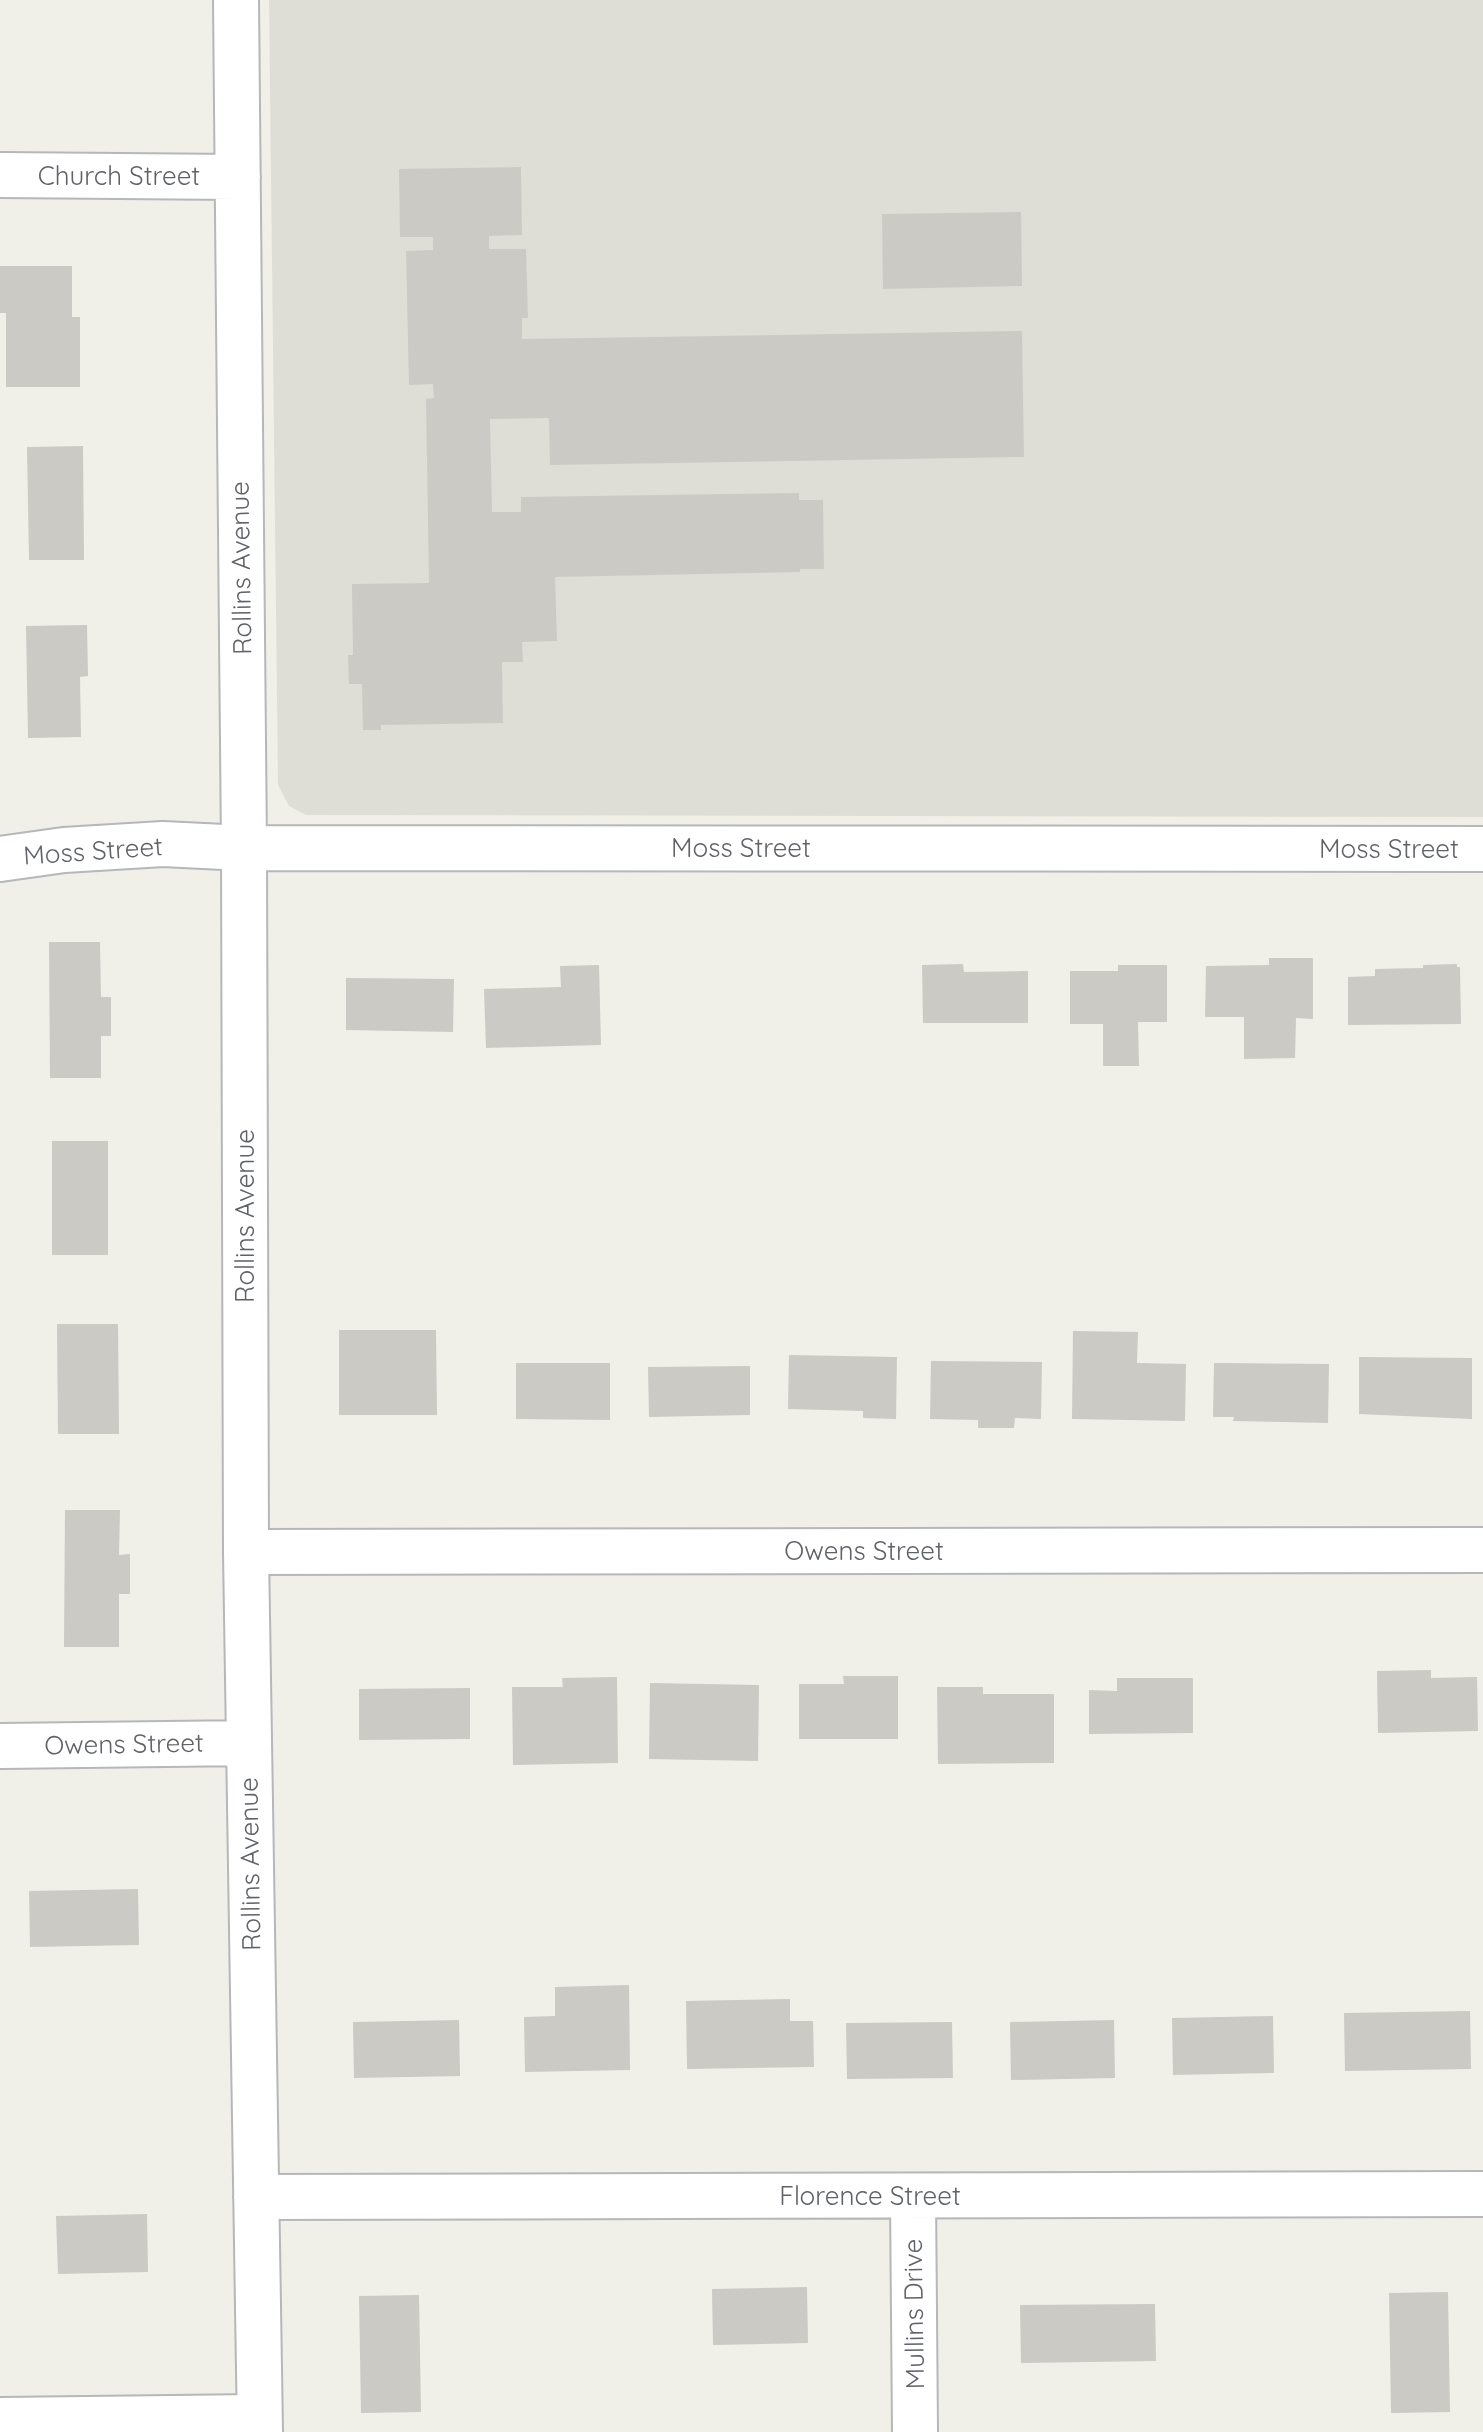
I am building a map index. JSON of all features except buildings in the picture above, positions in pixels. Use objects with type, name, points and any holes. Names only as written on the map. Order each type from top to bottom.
[{"type":"street","name":"Rollins Avenue","points":[[236,0],[244,848],[246,1552],[260,2424]]},
{"type":"street","name":"Church Street","points":[[0,175],[238,177]]},
{"type":"street","name":"Moss Street","points":[[0,859],[64,850],[163,844],[244,848],[1483,849]]},
{"type":"street","name":"Owens Street","points":[[246,1552],[1483,1550]]},
{"type":"street","name":"Owens Street","points":[[0,1746],[249,1743]]},
{"type":"street","name":"Florence Street","points":[[256,2197],[1483,2194]]},
{"type":"street","name":"Mullins Drive","points":[[913,2196],[915,2432]]},
{"type":"street","points":[[0,2420],[260,2424]]},
{"type":"shaded area","points":[[269,0],[1483,0],[1483,817],[306,815],[289,806],[278,785]]}]
